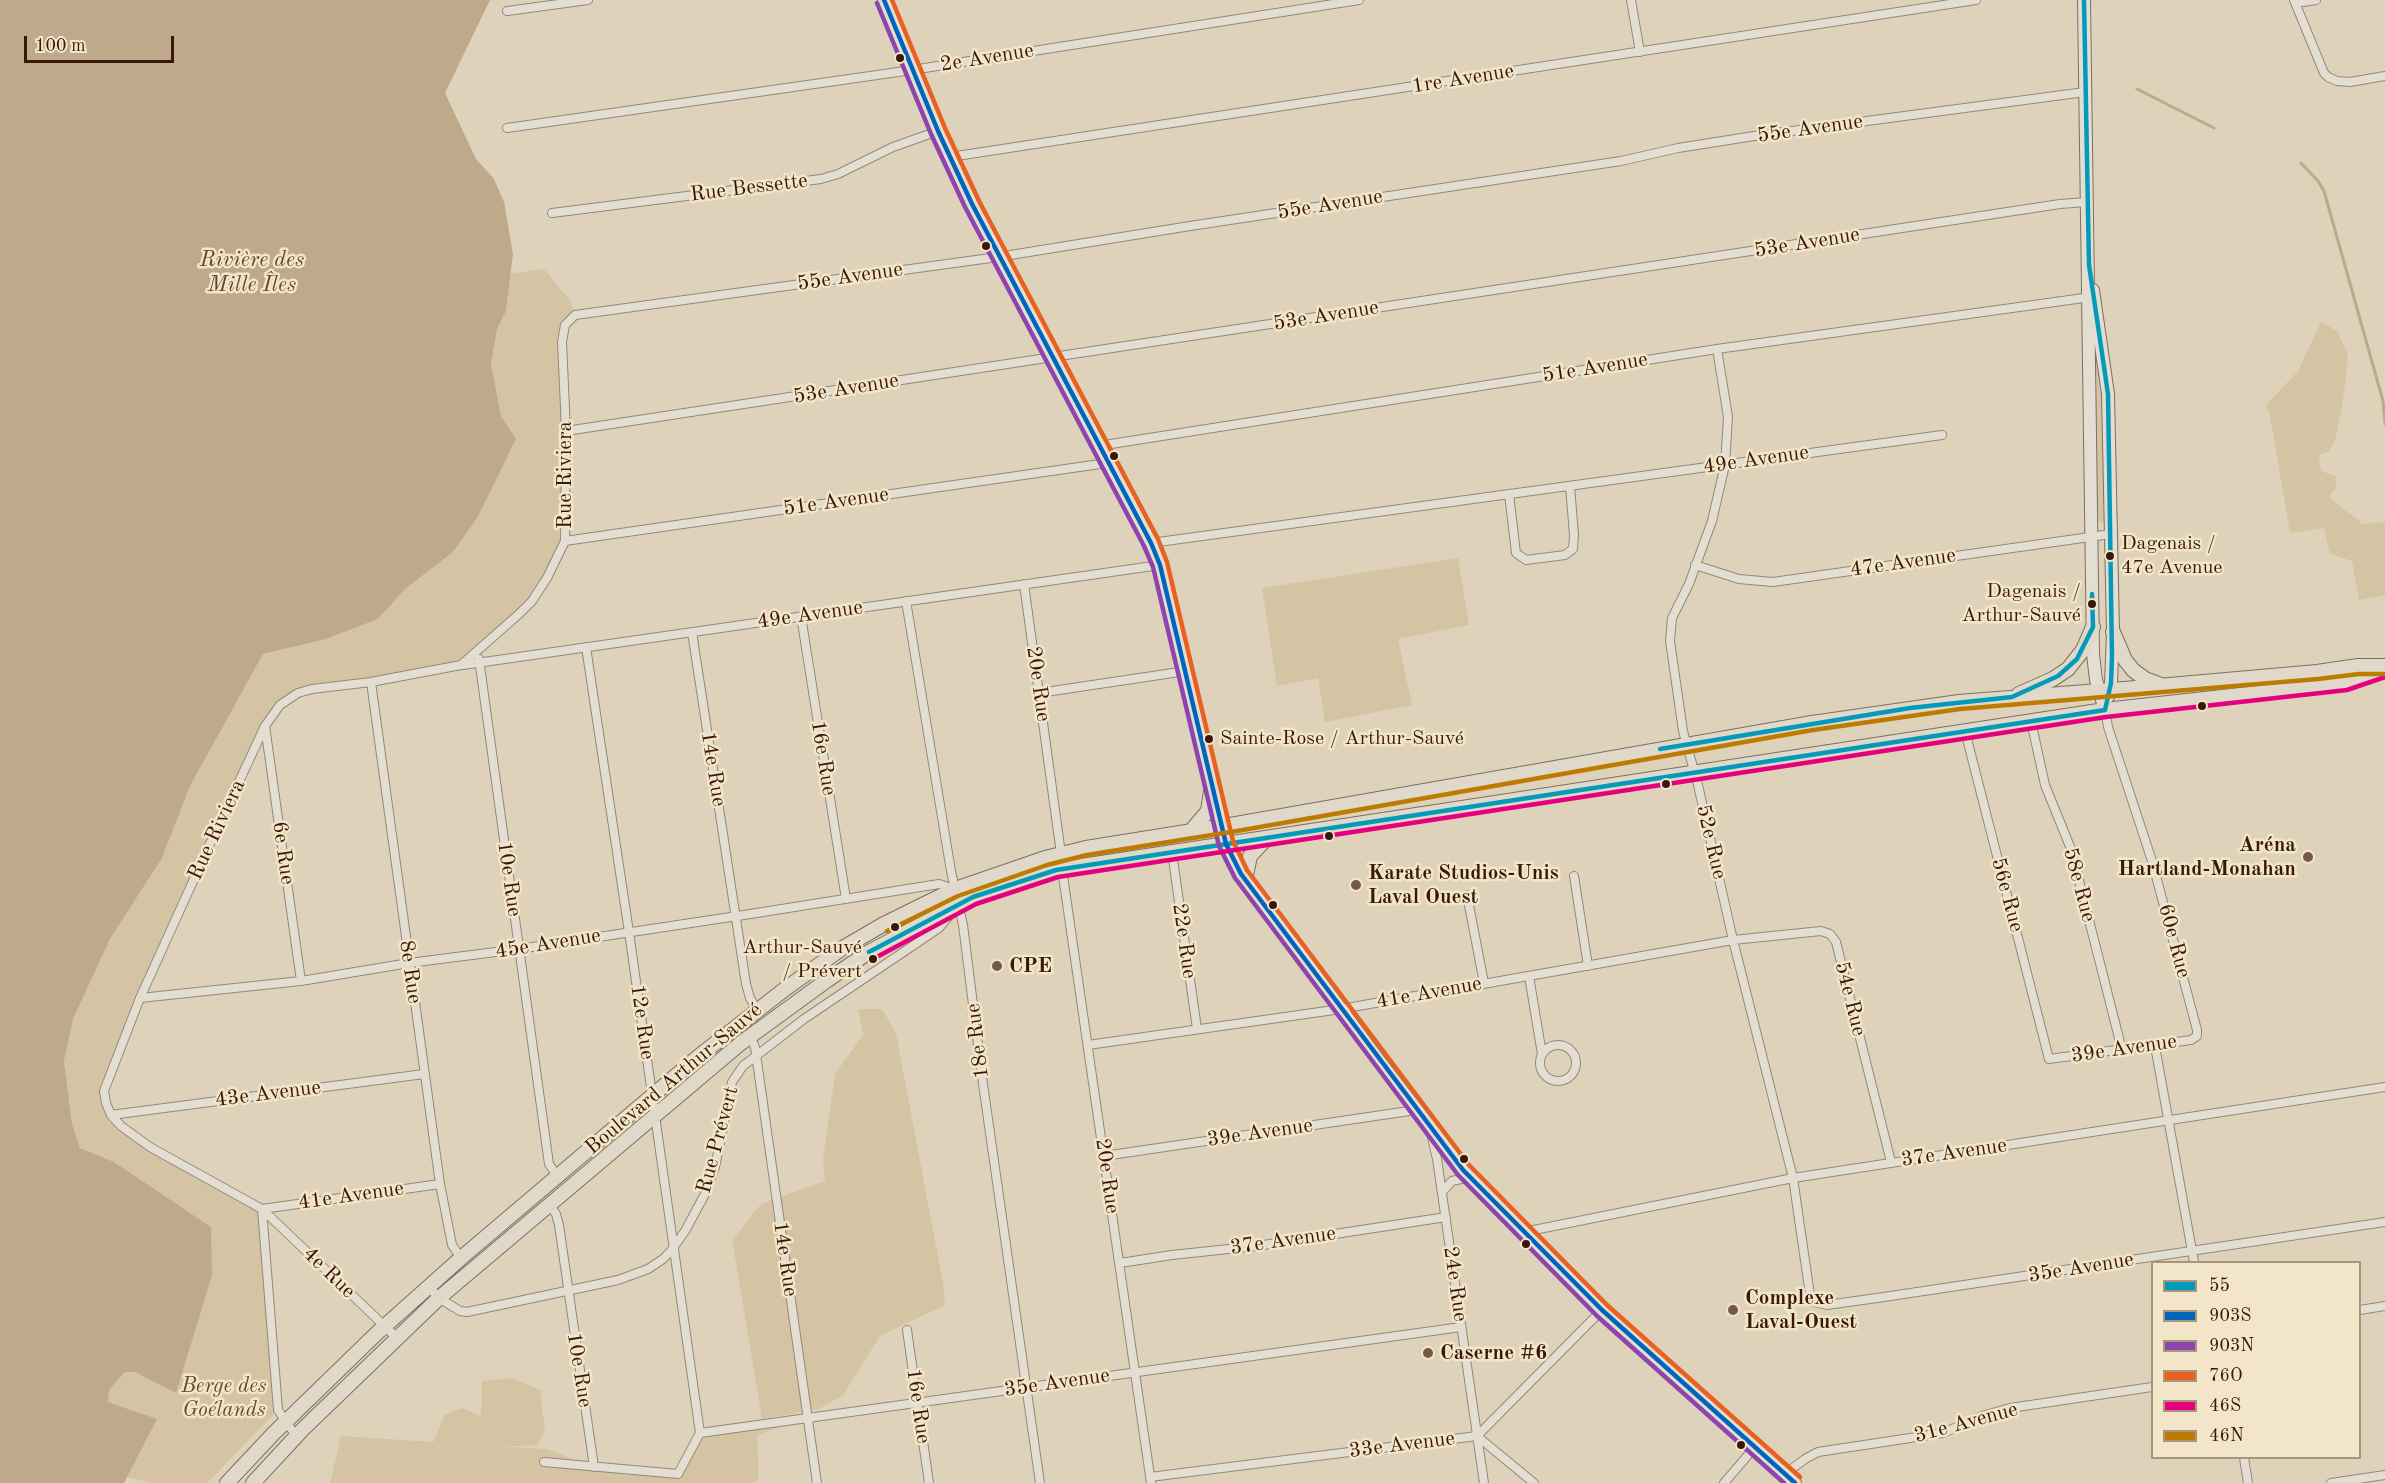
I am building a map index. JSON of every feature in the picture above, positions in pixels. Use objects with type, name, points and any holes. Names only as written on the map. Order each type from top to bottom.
[{"type":"main road","points":[[2012,697],[2053,679],[2068,669],[2083,650],[2093,627]]},
{"type":"main road","points":[[2113,632],[2125,660],[2133,670],[2163,686]]},
{"type":"main road","name":"Boulevard Arthur-Sauvé","points":[[253,1483],[296,1436],[439,1298],[750,1036],[869,952],[973,897],[1104,845],[1686,744],[1903,709],[2012,697],[2317,672],[2358,666],[2385,667]]},
{"type":"main road","name":"Boulevard Arthur-Sauvé","points":[[227,1483],[285,1422],[385,1326],[461,1258],[757,1010],[856,940],[955,889],[1062,862],[1172,852],[1266,839],[2105,710],[2346,683],[2385,667]]},
{"type":"main road","points":[[1191,831],[1208,811],[1212,784]]},
{"type":"main road","points":[[1245,880],[1250,856],[1266,839]]},
{"type":"street","points":[[507,11],[588,0]]},
{"type":"street","points":[[884,0],[938,131],[998,257],[1151,543],[1160,565],[1226,844],[1245,880],[1416,1110],[1470,1177],[1602,1310],[1796,1483]]},
{"type":"street","name":"2e Avenue","points":[[507,128],[912,70],[1359,0]]},
{"type":"street","points":[[1631,0],[1640,52]]},
{"type":"street","name":"1re Avenue","points":[[950,158],[1976,0]]},
{"type":"street","points":[[2084,0],[2091,297],[2091,536],[2094,670],[2105,691]]},
{"type":"street","points":[[2316,0],[2295,2],[2324,73],[2337,81],[2385,76]]},
{"type":"street","name":"55e Avenue","points":[[575,315],[998,257],[1621,161],[1678,148],[1743,138],[2085,92]]},
{"type":"street","name":"Rue Bessette","points":[[552,213],[822,179],[838,174],[893,147],[938,131]]},
{"type":"street","name":"53e Avenue","points":[[566,431],[2060,204],[2087,202]]},
{"type":"street","points":[[2091,297],[2107,378],[2113,632],[2105,691],[2105,710]]},
{"type":"street","name":"51e Avenue","points":[[1098,446],[1717,349],[2091,297]]},
{"type":"street","name":"Rue Riviera","points":[[111,1115],[104,1091],[140,998],[265,726],[280,705],[298,693],[312,689],[371,682],[460,665],[532,601],[548,578],[565,541],[566,431],[562,342],[565,325],[575,315]]},
{"type":"street","name":"52e Rue","points":[[1717,349],[1728,417],[1725,465],[1712,521],[1672,618],[1670,629],[1674,672],[1686,744],[1793,1178],[1805,1266],[1810,1295],[1814,1302]]},
{"type":"street","name":"49e Avenue","points":[[1151,543],[1942,435]]},
{"type":"street","name":"51e Avenue","points":[[565,541],[1107,463]]},
{"type":"street","points":[[1509,494],[1516,553],[1526,560],[1565,555],[1573,549],[1570,486]]},
{"type":"street","name":"47e Avenue","points":[[1695,565],[1739,579],[1773,582],[2111,534]]},
{"type":"street","name":"49e Avenue","points":[[460,665],[1160,565]]},
{"type":"street","name":"20e Rue","points":[[1024,584],[1150,1480]]},
{"type":"street","name":"18e Rue","points":[[906,601],[963,925],[1040,1483]]},
{"type":"street","name":"16e Rue","points":[[801,616],[846,899]]},
{"type":"street","name":"14e Rue","points":[[692,632],[746,984],[757,1010]]},
{"type":"street","name":"12e Rue","points":[[586,647],[656,1116],[700,1433]]},
{"type":"street","name":"10e Rue","points":[[478,650],[549,1164],[558,1177]]},
{"type":"street","points":[[1039,693],[1186,671]]},
{"type":"street","name":"8e Rue","points":[[371,682],[440,1184],[452,1245],[461,1258]]},
{"type":"street","name":"60e Rue","points":[[2105,710],[2108,727],[2152,861],[2197,1036]]},
{"type":"street","name":"58e Rue","points":[[2031,721],[2045,784],[2071,849],[2122,1050]]},
{"type":"street","name":"6e Rue","points":[[265,726],[301,981]]},
{"type":"street","name":"56e Rue","points":[[1965,731],[2049,1059]]},
{"type":"street","name":"22e Rue","points":[[1172,852],[1197,1029]]},
{"type":"street","points":[[1574,876],[1588,966]]},
{"type":"street","name":"45e Avenue","points":[[140,998],[301,981],[939,884],[955,889]]},
{"type":"street","points":[[1467,895],[1484,983]]},
{"type":"street","name":"Rue Prévert","points":[[429,1287],[439,1298],[460,1311],[467,1312],[567,1292],[640,1273],[663,1259],[673,1248],[696,1212],[708,1186],[715,1167],[732,1082],[743,1066],[939,928],[958,905]]},
{"type":"street","name":"54e Rue","points":[[1733,940],[1821,931],[1830,934],[1836,942],[1891,1162]]},
{"type":"street","name":"41e Avenue","points":[[1088,1045],[1341,1009],[1733,940]]},
{"type":"street","points":[[1529,976],[1542,1054],[1540,1066],[1546,1077],[1557,1082],[1564,1081],[1573,1074],[1576,1068],[1576,1057],[1568,1047],[1557,1044],[1542,1054]]},
{"type":"street","name":"14e Rue","points":[[750,1036],[755,1045],[817,1483]]},
{"type":"street","name":"39e Avenue","points":[[2049,1059],[2155,1046],[2191,1040],[2197,1036]]},
{"type":"street","points":[[2155,1046],[2194,1261]]},
{"type":"street","name":"43e Avenue","points":[[111,1115],[424,1074]]},
{"type":"street","name":"37e Avenue","points":[[1524,1232],[1793,1178],[2385,1087]]},
{"type":"street","name":"39e Avenue","points":[[1104,1156],[1416,1110]]},
{"type":"street","points":[[111,1115],[121,1126],[150,1147],[262,1209],[278,1410],[296,1436]]},
{"type":"street","name":"24e Rue","points":[[1430,1128],[1446,1217],[1484,1483]]},
{"type":"street","points":[[1442,1192],[1452,1181],[1470,1177]]},
{"type":"street","name":"41e Avenue","points":[[262,1209],[440,1184]]},
{"type":"street","name":"10e Rue","points":[[549,1204],[558,1219],[594,1467]]},
{"type":"street","name":"4e Rue","points":[[262,1209],[396,1337]]},
{"type":"street","name":"37e Avenue","points":[[1120,1263],[1257,1246],[1446,1217]]},
{"type":"street","name":"35e Avenue","points":[[1814,1302],[1827,1305],[2385,1222]]},
{"type":"street","points":[[2361,1310],[2385,1306]]},
{"type":"street","name":"33e Avenue","points":[[1150,1480],[1477,1436],[1602,1310]]},
{"type":"street","name":"35e Avenue","points":[[700,1433],[1461,1327]]},
{"type":"street","name":"16e Rue","points":[[907,1330],[929,1483]]},
{"type":"street","name":"31e Avenue","points":[[1785,1474],[1818,1452],[1943,1433],[1982,1416],[2010,1408],[2151,1387]]},
{"type":"street","points":[[544,1462],[678,1479],[700,1433]]},
{"type":"street","points":[[1477,1436],[1534,1483]]},
{"type":"street","points":[[1724,1483],[1755,1447]]},
{"type":"street","points":[[2244,1459],[2248,1483]]},
{"type":"street","points":[[2331,1483],[2385,1475]]},
{"type":"green space","name":"Berge des Goélands","points":[[544,269],[571,302],[575,315],[565,325],[565,541],[532,601],[461,665],[371,682],[314,684],[293,693],[266,722],[103,1091],[121,1126],[262,1209],[273,1415],[207,1483],[151,1483],[127,1477],[156,1419],[108,1402],[109,1390],[125,1372],[135,1372],[176,1393],[211,1227],[114,1162],[80,1148],[72,1124],[64,1061],[73,1019],[110,939],[162,858],[190,786],[263,654],[326,639],[378,619],[405,589],[453,552],[516,439],[501,416],[491,364],[497,329],[506,311],[510,274]]},
{"type":"green space","points":[[2321,322],[2337,331],[2348,354],[2343,402],[2335,441],[2328,452],[2319,455],[2321,471],[2336,476],[2336,488],[2329,497],[2363,524],[2385,522],[2385,595],[2359,600],[2352,561],[2330,554],[2324,528],[2290,533],[2270,416],[2266,405],[2298,371]]},
{"type":"green space","points":[[2094,330],[2104,395],[2106,520],[2102,523],[2097,520]]},
{"type":"green space","points":[[1458,558],[1469,625],[1398,639],[1412,705],[1325,722],[1318,678],[1277,686],[1262,588]]},
{"type":"green space","points":[[858,1009],[882,1009],[896,1033],[943,1283],[945,1305],[880,1336],[843,1395],[819,1409],[762,1419],[732,1240],[761,1204],[825,1181],[823,1159],[835,1074],[863,1035]]},
{"type":"green space","points":[[513,1378],[540,1390],[545,1430],[538,1444],[533,1446],[495,1446],[547,1449],[594,1467],[678,1474],[702,1435],[804,1417],[757,1436],[759,1477],[754,1483],[330,1483],[341,1436],[433,1442],[445,1414],[462,1408],[481,1416],[482,1381]]},
{"type":"water","name":"Rivière des Mille Îles","points":[[0,0],[490,0],[445,93],[476,159],[494,179],[504,202],[513,254],[506,311],[497,329],[491,364],[501,416],[516,439],[477,518],[453,552],[405,589],[378,619],[326,639],[263,654],[190,786],[162,858],[110,939],[73,1019],[64,1061],[72,1124],[80,1148],[114,1162],[211,1227],[212,1275],[176,1393],[135,1372],[125,1372],[109,1390],[108,1402],[157,1419],[124,1483],[0,1483]]},
{"type":"waterway","points":[[2137,89],[2214,128]]},
{"type":"waterway","points":[[2301,163],[2324,191],[2383,401],[2385,424]]},
{"type":"transit line","name":"903S","points":[[884,0],[938,131],[972,204],[1151,543],[1160,565],[1226,844],[1241,874],[1463,1170],[1602,1310],[1795,1483]]},
{"type":"transit line","name":"76O","points":[[892,0],[945,128],[979,201],[1158,539],[1167,562],[1233,841],[1247,870],[1469,1165],[1607,1305],[1800,1477]]},
{"type":"transit line","name":"55","points":[[869,952],[973,897],[1056,870],[2105,710],[2111,683],[2112,657],[2108,394],[2089,265],[2084,0]]},
{"type":"transit line","name":"903N","points":[[877,3],[931,134],[965,207],[1153,567],[1219,846],[1235,878],[1458,1175],[1597,1316],[1784,1483]]},
{"type":"transit line","name":"55","points":[[1660,749],[1910,708],[2012,697],[2058,676],[2077,659],[2093,627],[2092,594]]},
{"type":"transit line","name":"46N","points":[[887,931],[958,896],[1047,865],[1087,855],[1813,730],[1960,709],[2359,674],[2385,674]]},
{"type":"transit line","name":"46S","points":[[873,959],[976,904],[1058,877],[2106,717],[2347,690],[2385,677]]},
{"type":"place","name":"Dagenais / 47e Avenue","points":[[2110,556]]},
{"type":"place","name":"Dagenais / Arthur-Sauvé","points":[[2092,604]]},
{"type":"place","name":"Sainte-Rose / Arthur-Sauvé","points":[[1209,739]]},
{"type":"place","name":"Aréna Hartland-Monahan","points":[[2308,857]]},
{"type":"place","name":"Karate Studios-Unis Laval Ouest","points":[[1356,885]]},
{"type":"place","name":"Arthur-Sauvé / Prévert","points":[[873,959]]},
{"type":"place","name":"CPE","points":[[997,966]]},
{"type":"place","name":"Complexe Laval-Ouest","points":[[1733,1310]]},
{"type":"place","name":"Caserne #6","points":[[1428,1353]]}]
